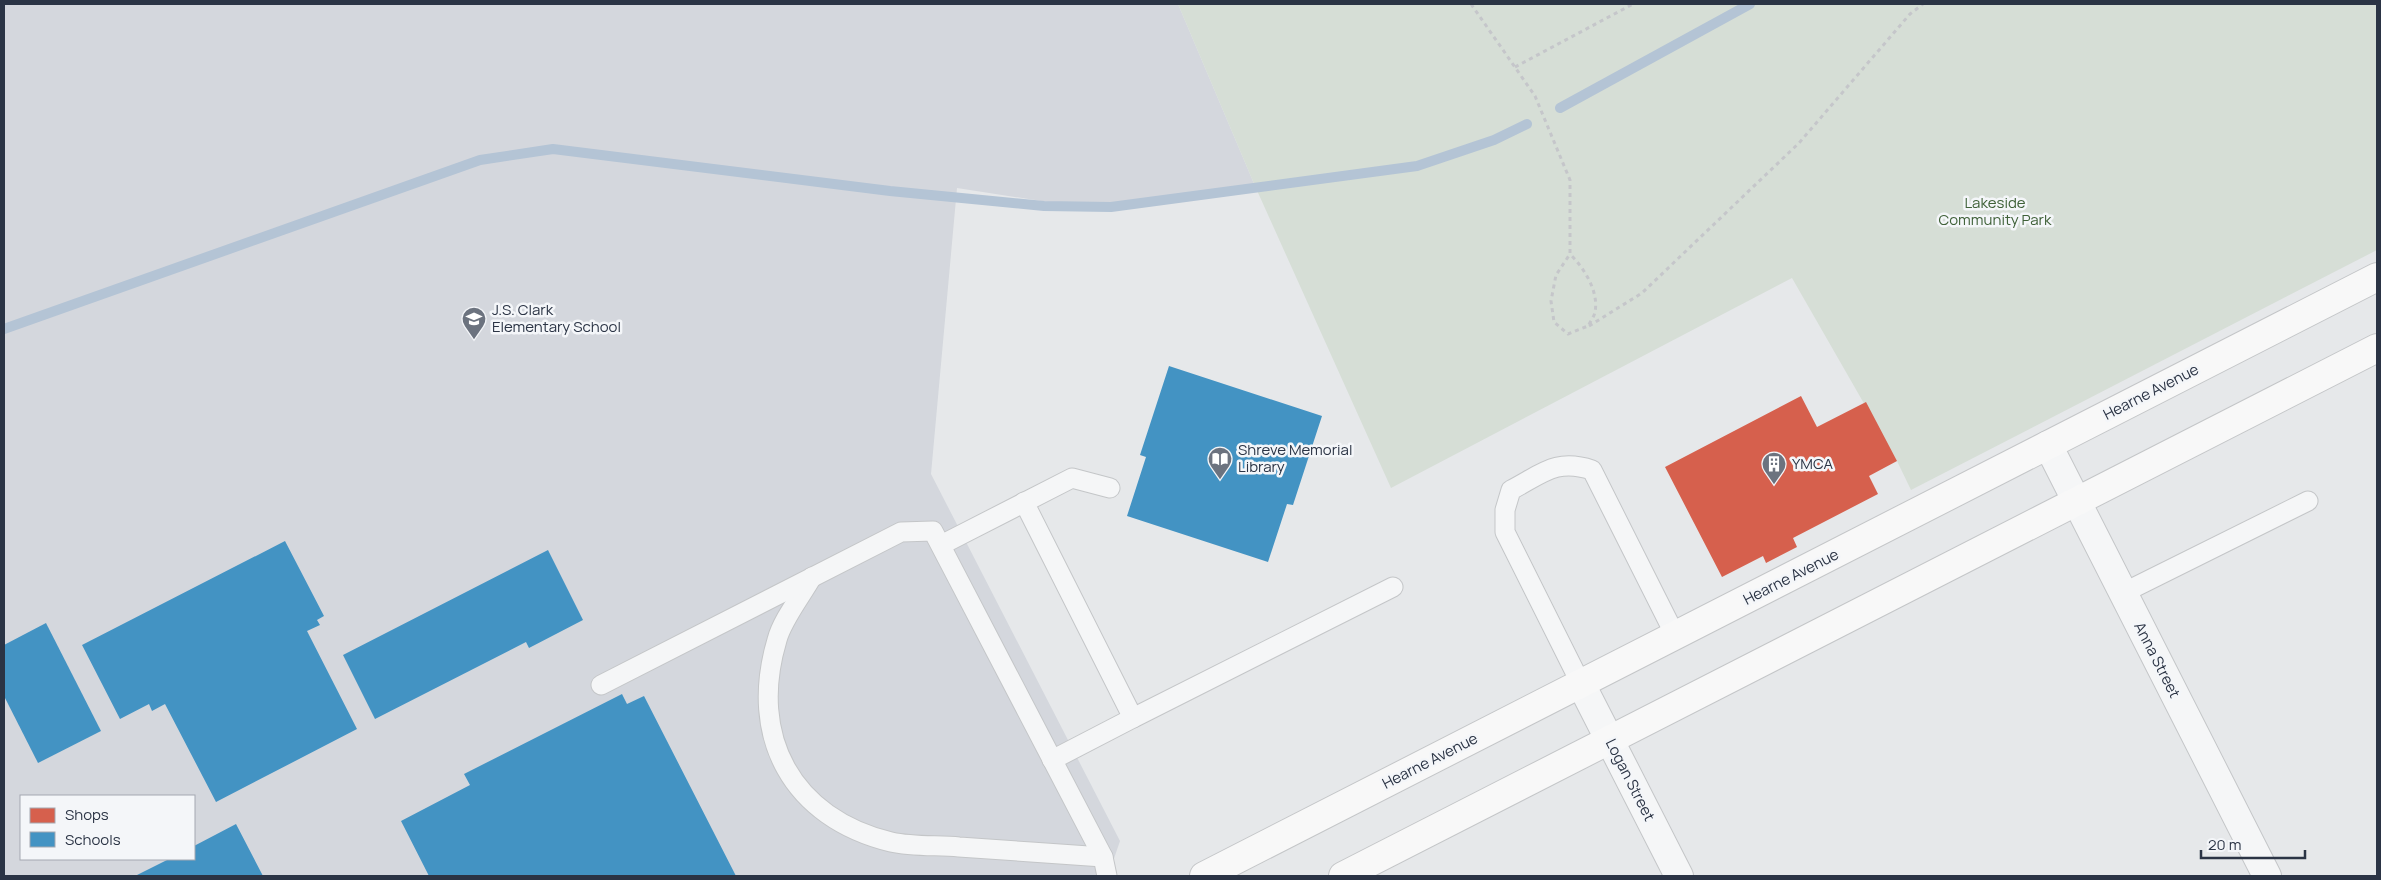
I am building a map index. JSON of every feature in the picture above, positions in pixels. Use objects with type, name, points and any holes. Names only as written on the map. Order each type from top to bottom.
[{"type":"main road","name":"Hearne Avenue","points":[[1204,876],[2377,277]]},
{"type":"main road","points":[[1343,876],[2377,348]]},
{"type":"street","name":"Anna Street","points":[[2048,445],[2267,876]]},
{"type":"street","name":"Logan Street","points":[[1581,684],[1679,876]]},
{"type":"lane","points":[[1581,684],[1505,532],[1505,510],[1511,490],[1557,466],[1574,464],[1592,470],[1676,636]]},
{"type":"lane","points":[[941,545],[1072,478],[1110,488]]},
{"type":"lane","points":[[2123,593],[2308,501]]},
{"type":"lane","points":[[1024,502],[1134,718]]},
{"type":"lane","points":[[601,685],[901,532],[933,531],[1103,857],[1107,876]]},
{"type":"lane","points":[[812,577],[777,638],[769,675],[769,715],[773,738],[782,763],[797,786],[816,805],[852,830],[893,842],[1103,857]]},
{"type":"lane","points":[[1052,760],[1393,587]]},
{"type":"path","points":[[1471,4],[1535,96],[1570,180],[1570,254],[1556,275],[1551,301],[1554,322],[1568,334],[1588,326],[1642,293],[1792,150],[1910,14],[1923,4]]},
{"type":"path","points":[[1515,67],[1633,4]]},
{"type":"path","points":[[1570,254],[1580,264],[1593,290],[1595,311],[1588,326]]},
{"type":"shaded area","name":"J.S. Clark Elementary School","points":[[4,4],[1178,4],[1255,186],[1080,207],[957,188],[931,474],[1120,841],[1108,876],[4,876]]},
{"type":"green space","name":"Lakeside Community Park","points":[[1178,4],[2377,4],[2377,250],[1911,490],[1897,461],[1792,278],[1391,488],[1255,186]]},
{"type":"building: Shops","name":"YMCA","points":[[1801,396],[1817,427],[1866,402],[1897,461],[1869,476],[1878,494],[1793,538],[1797,547],[1766,563],[1763,556],[1722,577],[1665,467]]},
{"type":"building: Schools","name":"Shreve Memorial Library","points":[[1169,366],[1322,416],[1293,505],[1287,504],[1268,562],[1127,516],[1146,457],[1140,455]]},
{"type":"building: Schools","points":[[285,541],[324,616],[317,620],[320,625],[307,631],[357,729],[216,802],[165,704],[152,711],[149,704],[120,719],[82,645]]},
{"type":"building: Schools","points":[[548,550],[583,620],[529,648],[526,642],[375,719],[343,655]]},
{"type":"building: Schools","points":[[46,623],[101,731],[38,763],[4,696],[4,645]]},
{"type":"building: Schools","points":[[622,694],[627,704],[644,696],[736,876],[429,876],[401,821],[470,785],[464,774]]},
{"type":"building: Schools","points":[[236,824],[263,876],[135,876],[167,860],[195,860],[195,845]]},
{"type":"waterway","points":[[1560,108],[1750,4]]},
{"type":"waterway","points":[[4,329],[480,160],[553,149],[890,191],[1044,206],[1111,207],[1417,166],[1494,140],[1527,124]]},
{"type":"place","name":"J.S. Clark Elementary School","points":[[474,340]]},
{"type":"place","name":"Shreve Memorial Library","points":[[1220,480]]},
{"type":"place","name":"YMCA","points":[[1774,485]]}]
